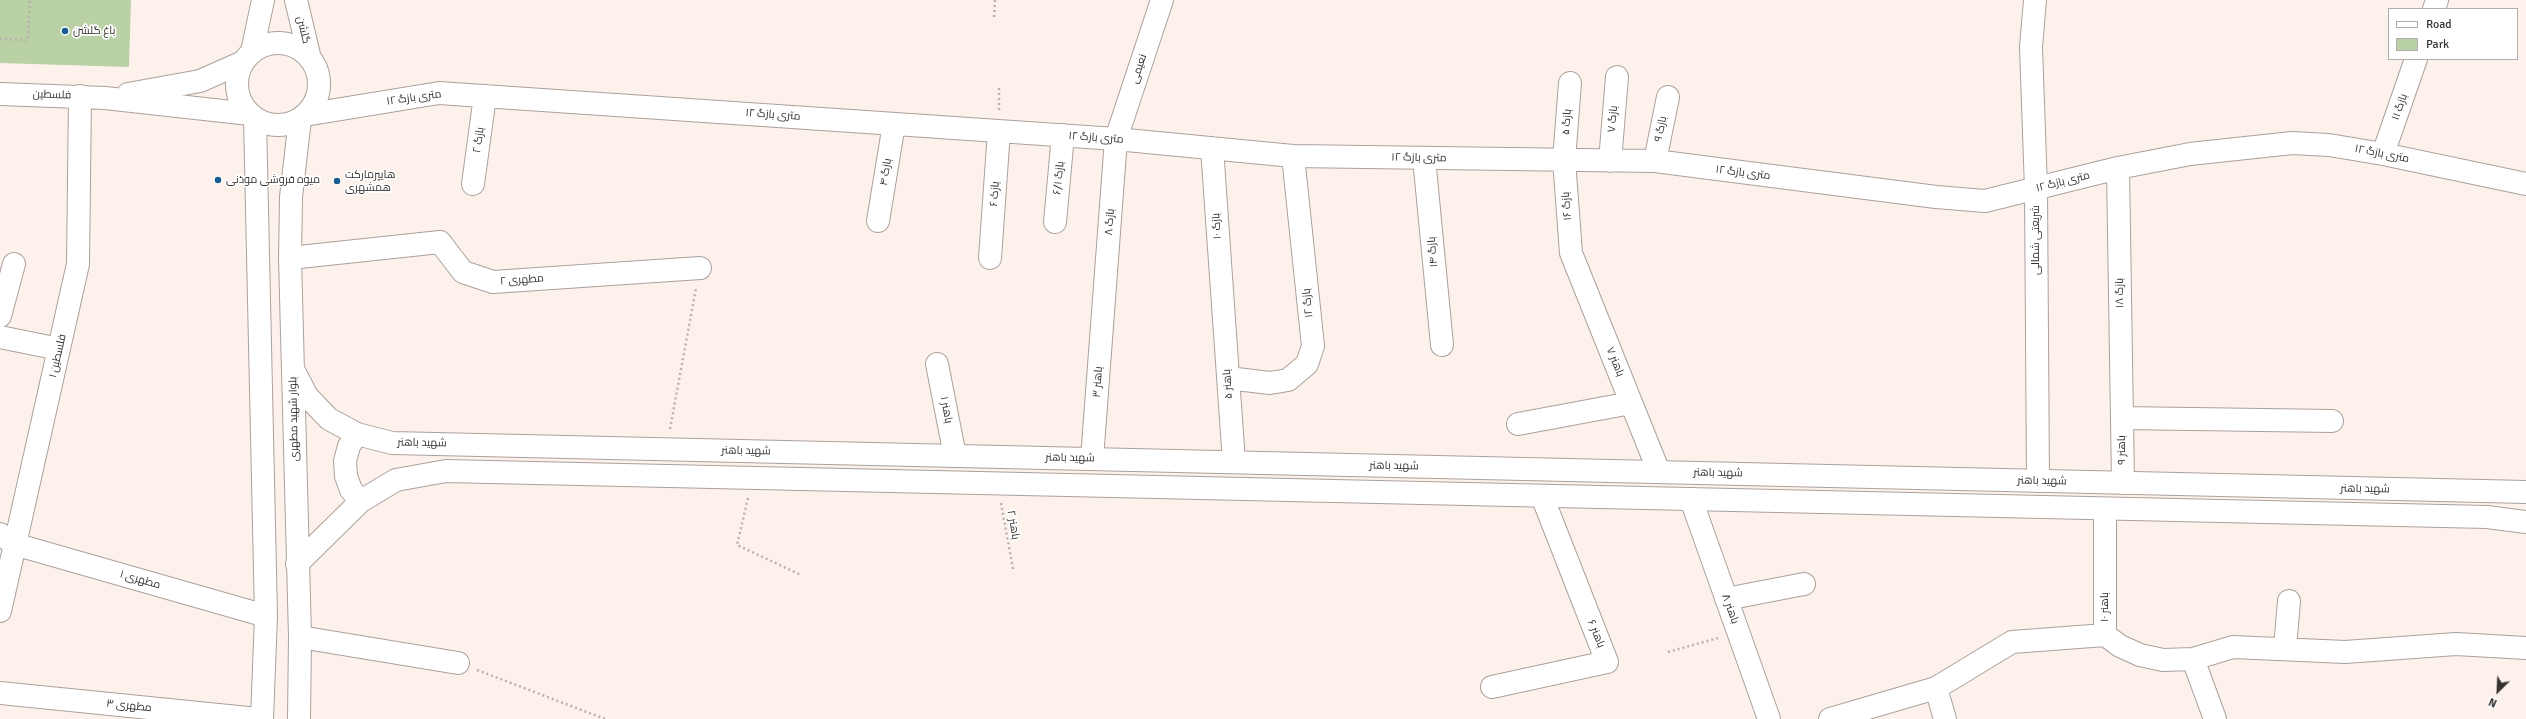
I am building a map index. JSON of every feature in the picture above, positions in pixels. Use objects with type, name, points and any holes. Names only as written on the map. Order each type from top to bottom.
[{"type":"street","points":[[105,98],[200,81],[248,57],[263,46],[276,44],[289,45],[310,59],[317,72],[319,84],[317,95],[302,117],[277,125],[266,124],[253,116],[243,106],[238,95],[238,72],[248,57],[263,0]]},
{"type":"street","name":"گلشن","points":[[296,0],[310,59]]},
{"type":"street","name":"نعیمی","points":[[1116,139],[1162,0]]},
{"type":"street","name":"شریعتی شمالی","points":[[2035,0],[2031,47],[2036,189],[2038,481]]},
{"type":"street","name":"بازگ ۱۱","points":[[2383,154],[2416,60]]},
{"type":"street","name":"بازگ ۷","points":[[1610,161],[1617,77]]},
{"type":"street","name":"بازگ ۵","points":[[1564,160],[1570,83]]},
{"type":"street","name":"۱۲ متری بازگ","points":[[302,117],[438,93],[1063,135],[1293,156],[1655,161],[1936,198],[1985,201],[2118,168],[2190,154],[2292,143],[2329,145],[2383,154],[2526,184]]},
{"type":"street","name":"فلسطین","points":[[0,94],[105,98]]},
{"type":"street","name":"فلسطین ۱","points":[[0,611],[5,541],[59,349],[78,264],[80,96]]},
{"type":"street","name":"بازگ ۲","points":[[473,184],[485,96]]},
{"type":"street","name":"بازگ ۹","points":[[1655,161],[1668,97]]},
{"type":"street","points":[[105,98],[253,116]]},
{"type":"street","points":[[253,116],[266,616],[262,719]]},
{"type":"street","name":"بلوار شهید مطهری","points":[[299,719],[300,637],[290,258],[291,197],[302,117]]},
{"type":"street","name":"بازگ ۴","points":[[878,221],[894,124]]},
{"type":"street","name":"بازک ۶","points":[[990,258],[999,131]]},
{"type":"street","name":"بازگ ۶/۱","points":[[1055,222],[1063,135]]},
{"type":"street","name":"بازگ ۸","points":[[1104,305],[1116,139]]},
{"type":"street","name":"بازگ ۱۰","points":[[1212,148],[1223,305]]},
{"type":"street","name":"بازگ ۱۲","points":[[1228,378],[1270,383],[1288,380],[1307,364],[1313,346],[1293,156]]},
{"type":"street","name":"بازگ ۱۴","points":[[1424,158],[1442,345]]},
{"type":"street","name":"بازگ ۱۶","points":[[1564,160],[1571,253]]},
{"type":"street","name":"بازگ ۱۸","points":[[2118,168],[2122,418]]},
{"type":"street","name":"مطهری ۲","points":[[290,258],[440,242],[463,272],[494,282],[700,268]]},
{"type":"street","name":"باهنر ۷","points":[[1571,253],[1659,472]]},
{"type":"street","points":[[0,316],[14,264]]},
{"type":"street","name":"باهنر ۳","points":[[1092,486],[1092,459],[1104,305]]},
{"type":"street","name":"باهنر ۵","points":[[1223,305],[1234,462]]},
{"type":"street","points":[[0,338],[59,349]]},
{"type":"street","name":"باهنر ۱","points":[[938,364],[955,456]]},
{"type":"street","name":"شهید باهنر","points":[[293,369],[307,396],[329,419],[357,434],[392,443],[2526,492]]},
{"type":"street","points":[[1518,424],[1631,403]]},
{"type":"street","points":[[2122,418],[2332,421]]},
{"type":"street","name":"باهنر ۹","points":[[2122,418],[2123,483]]},
{"type":"street","points":[[357,434],[349,446],[345,461],[346,476],[351,490],[361,501]]},
{"type":"street","points":[[297,564],[361,501],[396,480],[446,470],[2487,517],[2526,522]]},
{"type":"street","name":"باهنر ۶","points":[[1492,687],[1608,662],[1542,496]]},
{"type":"street","name":"باهنر ۸","points":[[1690,499],[1769,719]]},
{"type":"street","name":"باهنر ۱۰","points":[[2105,509],[2105,635],[2120,646],[2140,655],[2163,660],[2193,658],[2233,647],[2285,648],[2345,652],[2456,644],[2526,648]]},
{"type":"street","name":"مطهری ۱","points":[[5,541],[266,616]]},
{"type":"street","points":[[1726,599],[1804,584]]},
{"type":"street","points":[[2285,648],[2289,601]]},
{"type":"street","points":[[1830,719],[1936,688],[2012,642],[2105,635]]},
{"type":"street","points":[[300,637],[458,663]]},
{"type":"street","points":[[2193,658],[2214,719]]},
{"type":"street","points":[[1936,688],[1945,719]]},
{"type":"street","name":"مطهری ۳","points":[[0,693],[258,719]]},
{"type":"path","points":[[0,39],[28,40],[30,0]]},
{"type":"path","points":[[994,17],[995,0]]},
{"type":"path","points":[[666,449],[700,268]]},
{"type":"path","points":[[753,478],[737,545],[801,575]]},
{"type":"path","name":"باهنر ۲","points":[[997,483],[1013,569]]},
{"type":"path","points":[[1668,652],[1738,632]]},
{"type":"path","points":[[458,663],[605,719]]},
{"type":"green space","name":"باغ گلشن","points":[[0,0],[131,0],[129,67],[0,63]]},
{"type":"place","name":"باغ گلشن","points":[[65,31]]},
{"type":"place","name":"میوه فروشی موذنی","points":[[218,180]]},
{"type":"place","name":"هايپرماركت همشهری","points":[[337,181]]}]
